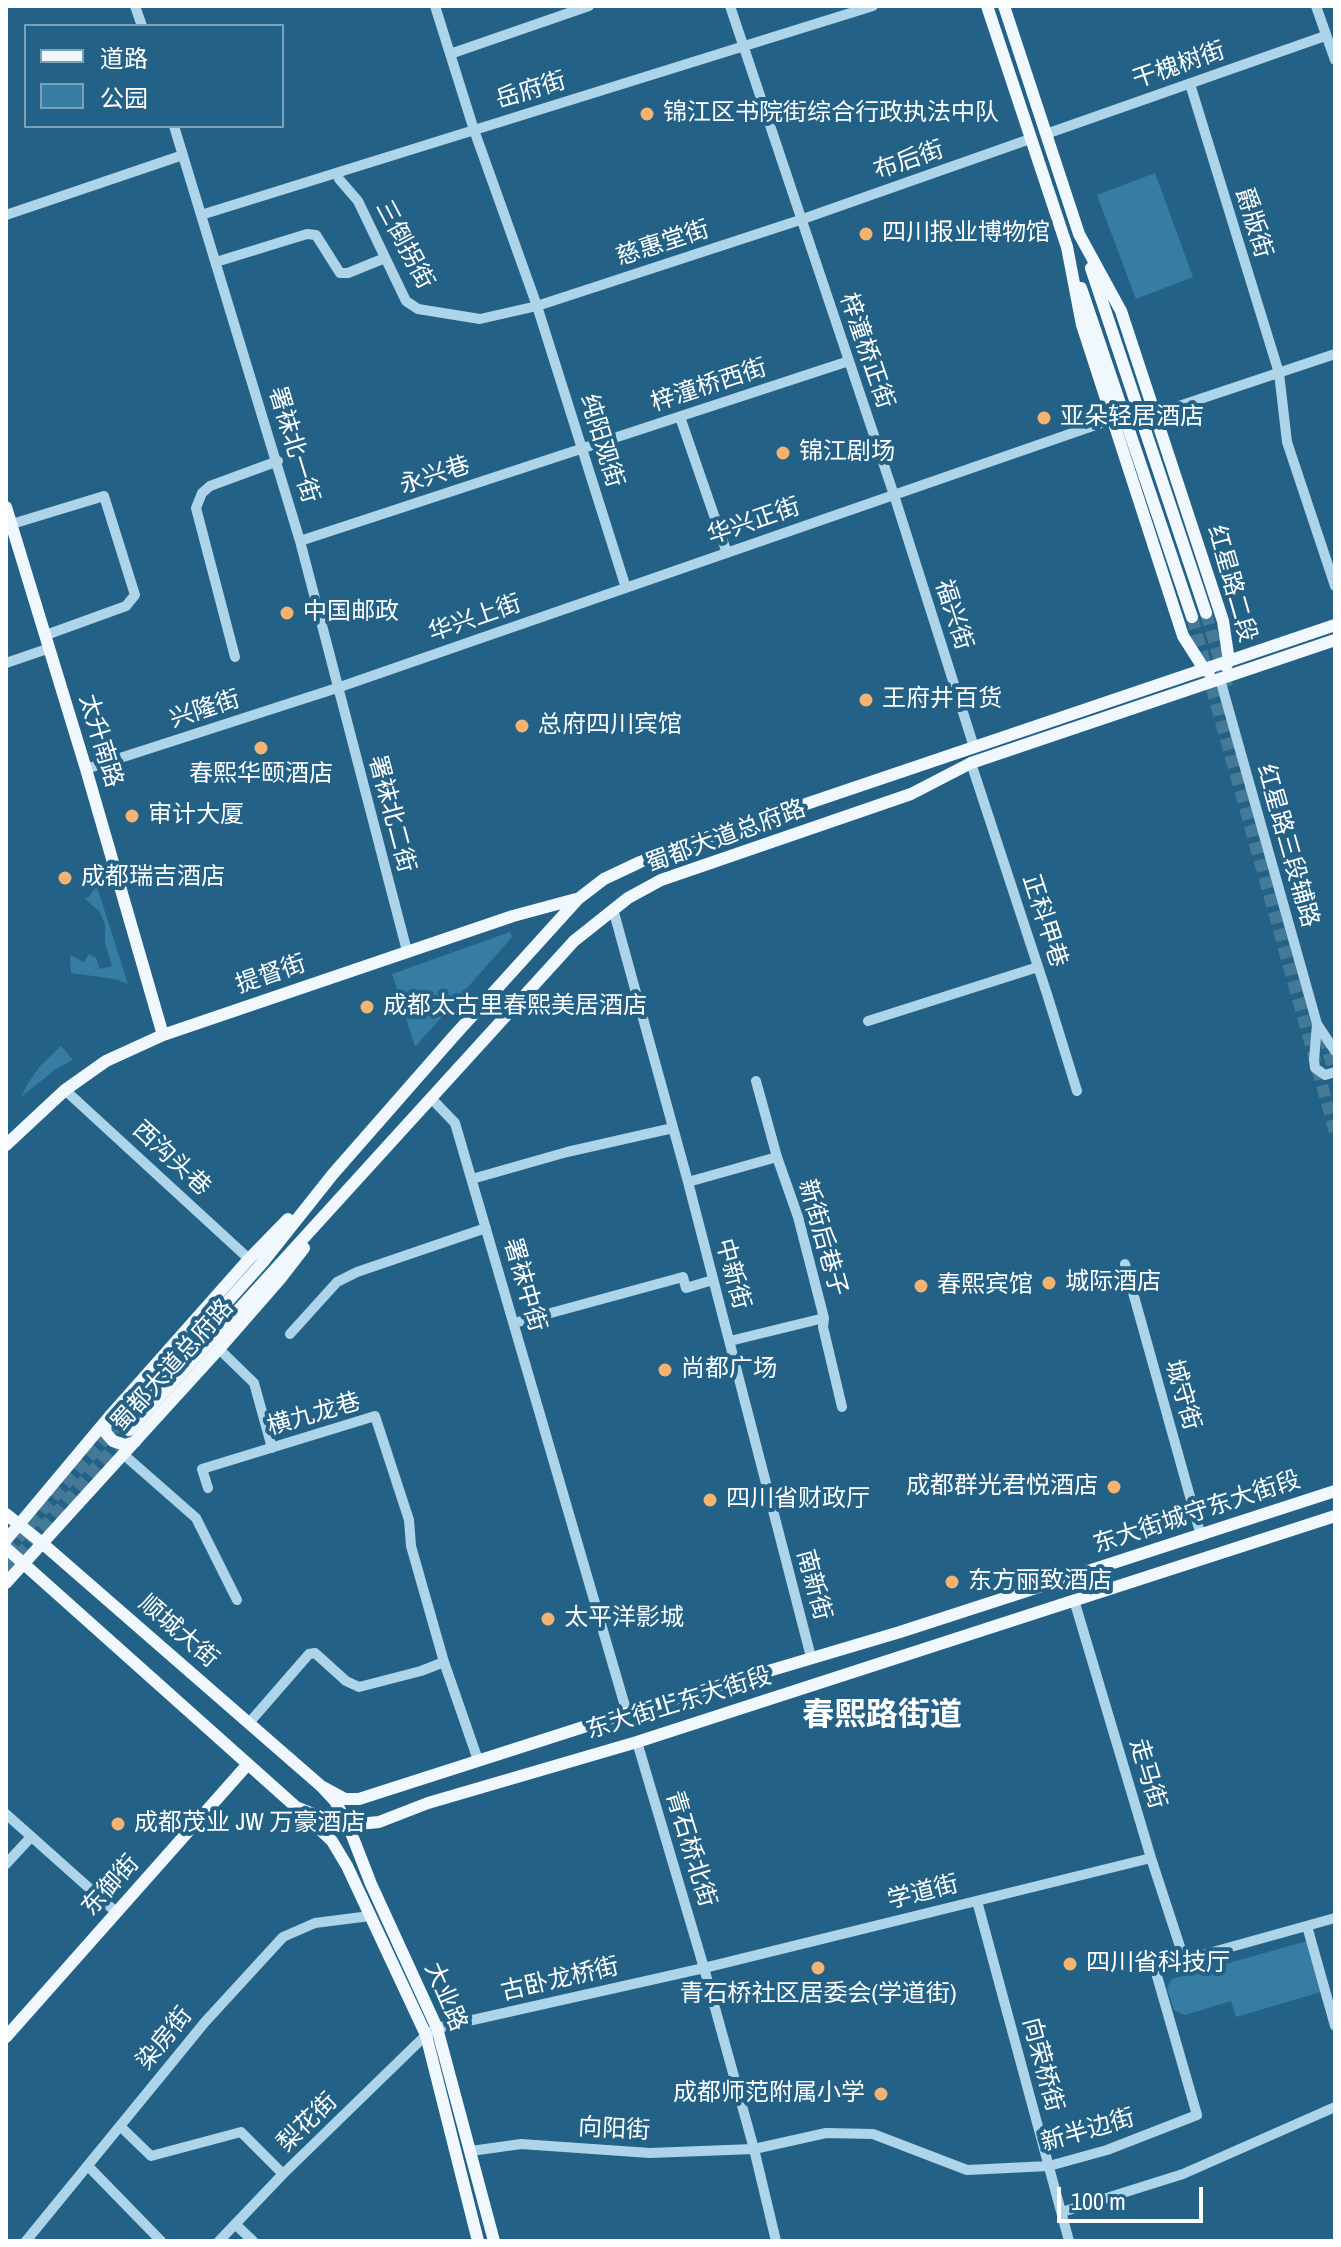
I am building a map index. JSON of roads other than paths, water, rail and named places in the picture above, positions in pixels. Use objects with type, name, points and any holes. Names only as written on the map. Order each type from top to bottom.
[{"type":"main road","name":"红星路二段","points":[[987,6],[1067,247],[1082,325],[1183,636],[1204,669],[1220,679],[1229,661],[1223,621],[1121,311],[1079,234],[1004,6]]},
{"type":"main road","points":[[1079,234],[1206,613]]},
{"type":"main road","points":[[1067,247],[1192,617]]},
{"type":"main road","name":"太升南路","points":[[6,507],[163,1035]]},
{"type":"main road","name":"蜀都大道总府路","points":[[123,1428],[333,1174],[453,1037],[578,899],[604,879],[640,862],[1335,625]]},
{"type":"main road","name":"蜀都大道总府路","points":[[123,1428],[348,1190],[574,941],[628,898],[661,880],[911,794],[971,763],[1335,640]]},
{"type":"main road","name":"提督街","points":[[6,1144],[65,1090],[106,1061],[163,1035],[513,916],[578,899]]},
{"type":"main road","name":"蜀都大道总府路","points":[[6,1583],[123,1454],[123,1428],[249,1259],[333,1174]]},
{"type":"main road","name":"蜀都大道总府路","points":[[6,1540],[19,1524],[123,1428],[219,1349],[280,1279],[348,1190]]},
{"type":"main road","name":"东大街城守东大街段","points":[[1072,1577],[1335,1491]]},
{"type":"main road","name":"顺城大街","points":[[6,1514],[321,1786]]},
{"type":"main road","name":"东大街城守东大街段","points":[[1074,1600],[1335,1516]]},
{"type":"main road","points":[[6,1548],[296,1807]]},
{"type":"main road","name":"东大街上东大街段","points":[[321,1786],[345,1799],[359,1799],[627,1713],[1072,1577]]},
{"type":"main road","name":"东大街上东大街段","points":[[296,1807],[348,1825],[379,1822],[428,1803],[637,1742],[1074,1600]]},
{"type":"main road","name":"东御街","points":[[6,2037],[248,1764]]},
{"type":"main road","points":[[421,1779],[414,1788],[417,1797],[428,1803]]},
{"type":"main road","name":"大业路","points":[[321,1786],[335,1801],[348,1825],[432,2032],[471,2151],[494,2241]]},
{"type":"main road","name":"大业路","points":[[296,1807],[332,1841],[345,1862],[432,2032],[478,2241]]},
{"type":"street","name":"纯阳观街","points":[[435,6],[474,130],[537,306],[626,588]]},
{"type":"street","points":[[450,54],[589,6]]},
{"type":"street","name":"梓潼桥正街","points":[[730,6],[894,495]]},
{"type":"street","name":"岳府街","points":[[201,215],[873,6]]},
{"type":"street","points":[[1316,6],[1335,60]]},
{"type":"street","name":"干槐树街","points":[[1046,134],[1325,36]]},
{"type":"street","name":"爵版街","points":[[1190,84],[1279,373],[1287,442],[1335,586]]},
{"type":"street","name":"署袜北一街","points":[[175,128],[278,461],[337,688]]},
{"type":"street","name":"布后街","points":[[800,220],[1030,139]]},
{"type":"street","points":[[6,215],[183,155]]},
{"type":"street","name":"三倒拐街","points":[[339,179],[358,201],[406,301],[418,309],[480,319],[537,306]]},
{"type":"street","name":"慈惠堂街","points":[[537,306],[800,220]]},
{"type":"street","points":[[216,262],[307,234],[316,235],[340,273],[348,273],[385,258]]},
{"type":"street","points":[[1155,414],[1335,354]]},
{"type":"street","name":"梓潼桥西街","points":[[582,449],[849,361]]},
{"type":"street","points":[[680,417],[727,553]]},
{"type":"street","name":"华兴正街","points":[[626,588],[1113,419]]},
{"type":"street","name":"永兴巷","points":[[300,541],[582,449]]},
{"type":"street","points":[[235,657],[196,508],[202,493],[210,486],[278,461]]},
{"type":"street","name":"福兴街","points":[[894,495],[974,747]]},
{"type":"street","points":[[6,663],[126,606],[135,595],[104,496],[12,524]]},
{"type":"street","name":"华兴上街","points":[[337,688],[626,588]]},
{"type":"street","name":"红星路三段辅路","points":[[1220,679],[1317,1024],[1335,1051]]},
{"type":"street","name":"兴隆街","points":[[86,769],[337,688]]},
{"type":"street","name":"署袜北二街","points":[[337,688],[407,951]]},
{"type":"street","name":"正科甲巷","points":[[971,763],[1077,1091]]},
{"type":"street","name":"中新街","points":[[613,909],[752,1431]]},
{"type":"street","points":[[868,1021],[1038,967]]},
{"type":"street","name":"红星路三段辅路","points":[[1317,1024],[1315,1068],[1325,1075],[1335,1072]]},
{"type":"street","name":"新街后巷子","points":[[756,1081],[798,1217],[824,1318],[823,1327],[842,1407]]},
{"type":"street","name":"西沟头巷","points":[[65,1090],[249,1259]]},
{"type":"street","name":"署袜中街","points":[[431,1098],[455,1123],[627,1713]]},
{"type":"street","points":[[472,1179],[567,1152],[673,1128]]},
{"type":"street","points":[[688,1182],[777,1157]]},
{"type":"street","points":[[290,1334],[337,1282],[357,1272],[486,1228]]},
{"type":"street","name":"城守街","points":[[1125,1264],[1201,1536]]},
{"type":"street","points":[[514,1323],[683,1277],[686,1288],[713,1280]]},
{"type":"street","points":[[730,1341],[824,1318]]},
{"type":"street","points":[[219,1349],[254,1383],[272,1448]]},
{"type":"street","name":"横九龙巷","points":[[208,1488],[202,1469],[375,1416],[409,1520],[411,1546],[444,1662]]},
{"type":"street","name":"南新街","points":[[752,1431],[811,1657]]},
{"type":"street","points":[[123,1454],[196,1518],[237,1600]]},
{"type":"street","name":"走马街","points":[[1074,1600],[1184,1959]]},
{"type":"street","points":[[249,1723],[309,1654],[315,1653],[346,1681],[359,1687],[444,1662],[478,1760]]},
{"type":"street","name":"青石桥北街","points":[[637,1742],[704,1968],[776,2241]]},
{"type":"street","points":[[6,1814],[116,1912]]},
{"type":"street","points":[[6,1864],[31,1837]]},
{"type":"street","name":"学道街","points":[[704,1968],[1151,1858]]},
{"type":"street","name":"向荣桥街","points":[[977,1901],[1069,2241]]},
{"type":"street","name":"染房街","points":[[26,2241],[205,2022],[283,1937],[315,1923],[370,1916]]},
{"type":"street","points":[[1184,1959],[1335,1918]]},
{"type":"street","points":[[1307,1926],[1335,2026]]},
{"type":"street","name":"新半边街","points":[[754,2149],[826,2133],[873,2134],[967,2170],[1049,2166],[1107,2150],[1197,2115],[1157,1976],[1166,1965],[1184,1959]]},
{"type":"street","name":"古卧龙桥街","points":[[432,2032],[704,1968]]},
{"type":"street","name":"梨花街","points":[[219,2241],[283,2174],[432,2032]]},
{"type":"street","points":[[1062,2212],[1183,2174],[1335,2107]]},
{"type":"street","points":[[120,2126],[151,2156],[241,2132],[283,2174]]},
{"type":"street","name":"向阳街","points":[[471,2151],[521,2144],[650,2153],[754,2149]]},
{"type":"street","points":[[88,2166],[161,2241]]},
{"type":"street","points":[[235,2224],[253,2241]]},
{"type":"tunnel","points":[[1206,613],[1227,687]]},
{"type":"tunnel","points":[[1192,617],[1335,1132]]},
{"type":"tunnel","points":[[1324,1036],[1335,1076]]},
{"type":"tunnel","points":[[6,1552],[120,1422]]},
{"type":"tunnel","points":[[6,1570],[129,1430]]},
{"type":"place","name":"锦江区书院街综合行政执法中队","points":[[647,114]]},
{"type":"place","name":"四川报业博物馆","points":[[866,234]]},
{"type":"place","name":"亚朵轻居酒店","points":[[1044,418]]},
{"type":"place","name":"锦江剧场","points":[[783,453]]},
{"type":"place","name":"中国邮政","points":[[287,613]]},
{"type":"place","name":"王府井百货","points":[[866,700]]},
{"type":"place","name":"总府四川宾馆","points":[[522,726]]},
{"type":"place","name":"春熙华颐酒店","points":[[261,748]]},
{"type":"place","name":"审计大厦","points":[[132,816]]},
{"type":"place","name":"成都瑞吉酒店","points":[[65,878]]},
{"type":"place","name":"成都太古里春熙美居酒店","points":[[367,1007]]},
{"type":"place","name":"城际酒店","points":[[1049,1283]]},
{"type":"place","name":"春熙宾馆","points":[[921,1286]]},
{"type":"place","name":"尚都广场","points":[[665,1370]]},
{"type":"place","name":"成都群光君悦酒店","points":[[1114,1487]]},
{"type":"place","name":"四川省财政厅","points":[[710,1500]]},
{"type":"place","name":"东方丽致酒店","points":[[952,1582]]},
{"type":"place","name":"太平洋影城","points":[[548,1619]]},
{"type":"place","name":"成都茂业 JW 万豪酒店","points":[[118,1824]]},
{"type":"place","name":"四川省科技厅","points":[[1070,1964]]},
{"type":"place","name":"青石桥社区居委会(学道街)","points":[[818,1968]]},
{"type":"place","name":"成都师范附属小学","points":[[881,2094]]},
{"type":"district","name":"春熙路街道","points":[[882,1716]]}]
